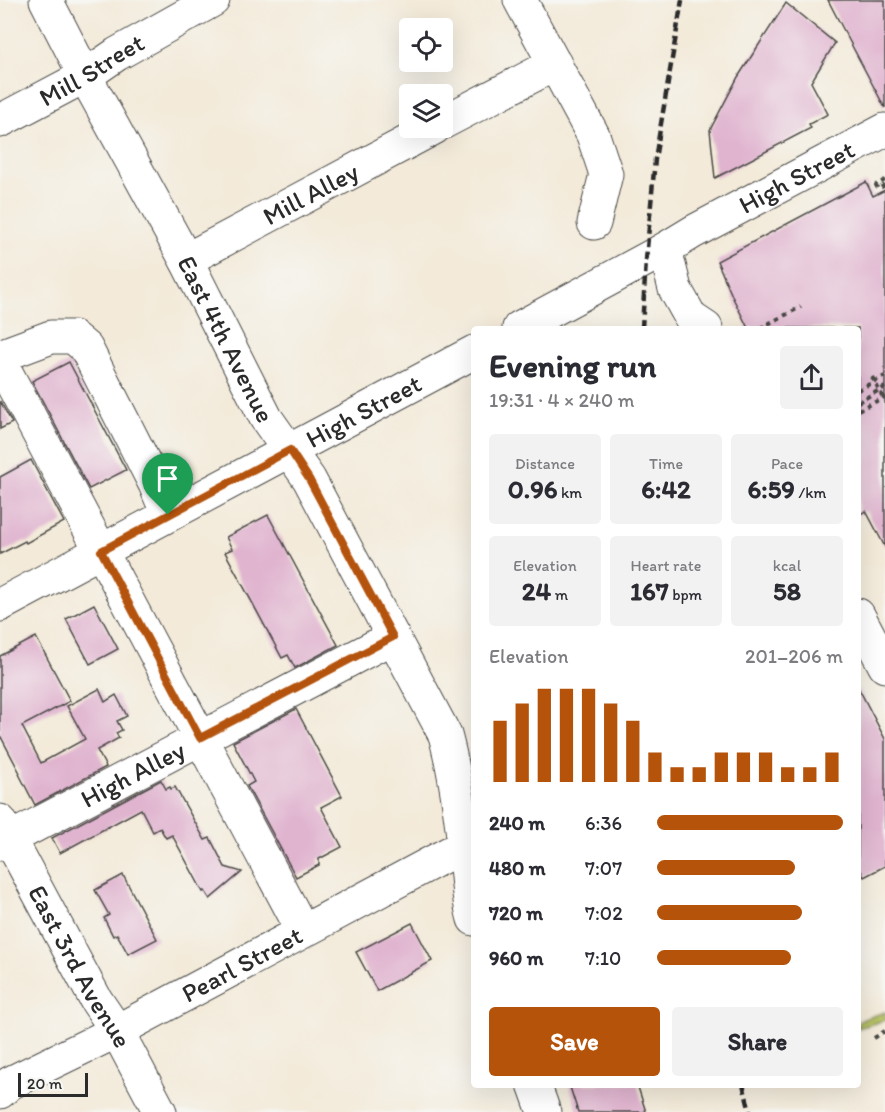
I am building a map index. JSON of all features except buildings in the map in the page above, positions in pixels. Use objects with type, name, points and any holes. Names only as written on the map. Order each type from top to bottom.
[{"type":"street","name":"East 4th Avenue","points":[[45,0],[186,260],[266,418],[309,479],[445,735],[469,843],[468,891],[471,905]]},
{"type":"street","name":"Mill Street","points":[[0,121],[85,76],[117,54],[213,0]]},
{"type":"street","points":[[520,0],[593,135],[606,174],[594,223]]},
{"type":"street","points":[[453,117],[555,64]]},
{"type":"street","name":"High Street","points":[[523,326],[885,130]]},
{"type":"street","name":"Mill Alley","points":[[186,260],[415,138]]},
{"type":"street","points":[[666,249],[690,277],[708,308],[705,326]]},
{"type":"street","points":[[168,515],[156,484],[86,348],[73,337],[51,337],[0,359],[303,931]]},
{"type":"street","name":"High Street","points":[[0,605],[471,354]]},
{"type":"street","points":[[867,629],[885,666]]},
{"type":"street","name":"High Alley","points":[[3,835],[200,738],[393,637]]},
{"type":"street","name":"East 3rd Avenue","points":[[3,835],[96,1000],[117,1031],[160,1112]]},
{"type":"street","name":"Pearl Street","points":[[3,1087],[117,1031],[469,843]]},
{"type":"street","points":[[535,1088],[543,1112]]},
{"type":"path","points":[[764,326],[801,307]]},
{"type":"path","points":[[861,388],[885,376]]},
{"type":"path","points":[[861,409],[885,399],[872,377]]},
{"type":"path","points":[[861,400],[885,387]]},
{"type":"path","points":[[874,1038],[885,1031]]},
{"type":"green space","points":[[885,1012],[885,1020],[861,1027],[861,1020]]},
{"type":"railway","points":[[642,326],[655,159],[682,0]]},
{"type":"railway","points":[[744,1088],[750,1112]]},
{"type":"route","points":[[290,450],[309,479],[393,637],[200,738],[101,551],[168,515],[290,450]]}]
